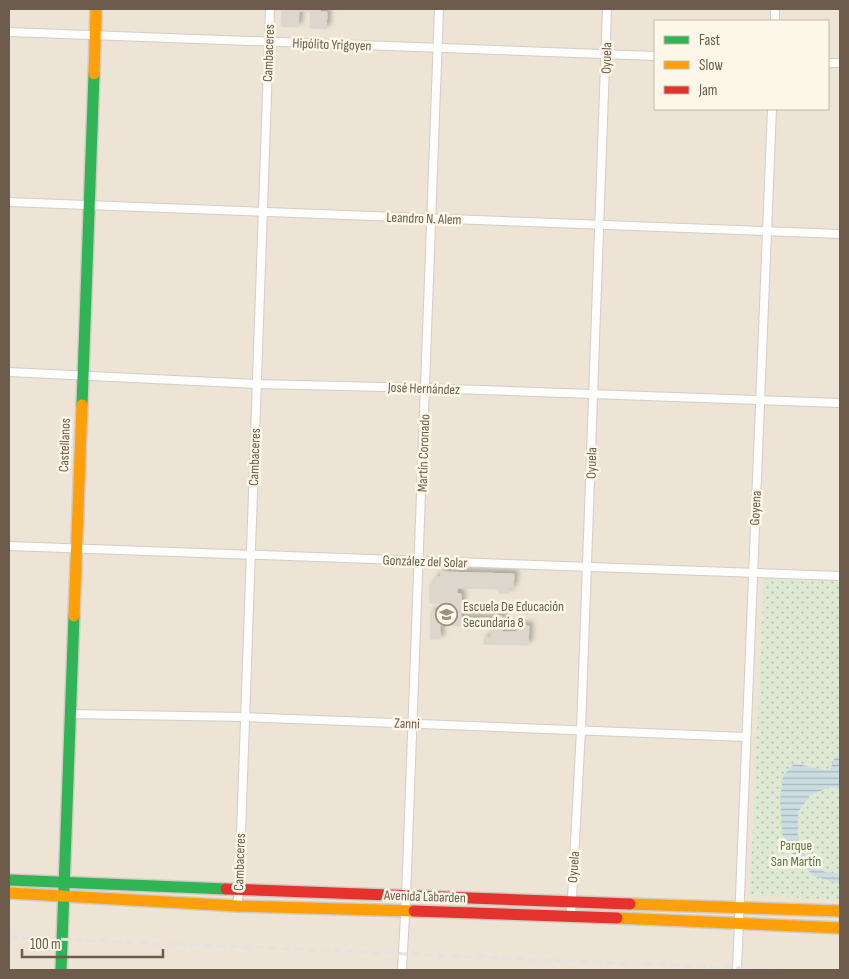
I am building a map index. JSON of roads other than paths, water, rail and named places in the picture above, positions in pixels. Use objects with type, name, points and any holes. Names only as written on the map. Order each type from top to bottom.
[{"type":"street","name":"Castellanos","points":[[61,970],[96,9]]},
{"type":"street","name":"Cambaceres","points":[[237,906],[270,9]]},
{"type":"street","name":"Martín Coronado","points":[[402,970],[406,911],[438,9]]},
{"type":"street","name":"Oyuela","points":[[571,916],[581,730],[608,9]]},
{"type":"street","name":"Hipólito Yrigoyen","points":[[9,32],[654,56]]},
{"type":"street","name":"Goyena","points":[[737,970],[772,110]]},
{"type":"street","name":"Leandro N. Alem","points":[[9,202],[840,234]]},
{"type":"street","name":"José Hernández","points":[[9,372],[256,384],[425,388],[840,404]]},
{"type":"street","name":"González del Solar","points":[[9,546],[840,576]]},
{"type":"street","name":"Zanni","points":[[69,714],[244,717],[746,737]]},
{"type":"street","name":"Avenida Labarden","points":[[9,880],[239,891],[739,906],[840,911]]},
{"type":"street","name":"Avenida Labarden","points":[[9,893],[237,906],[571,916],[840,928]]},
{"type":"railway","points":[[9,937],[785,970]]},
{"type":"place","name":"Escuela De Educación Secundaria 8","points":[[447,614]]},
{"type":"park label","name":"Parque San Martín","points":[[796,854]]}]
